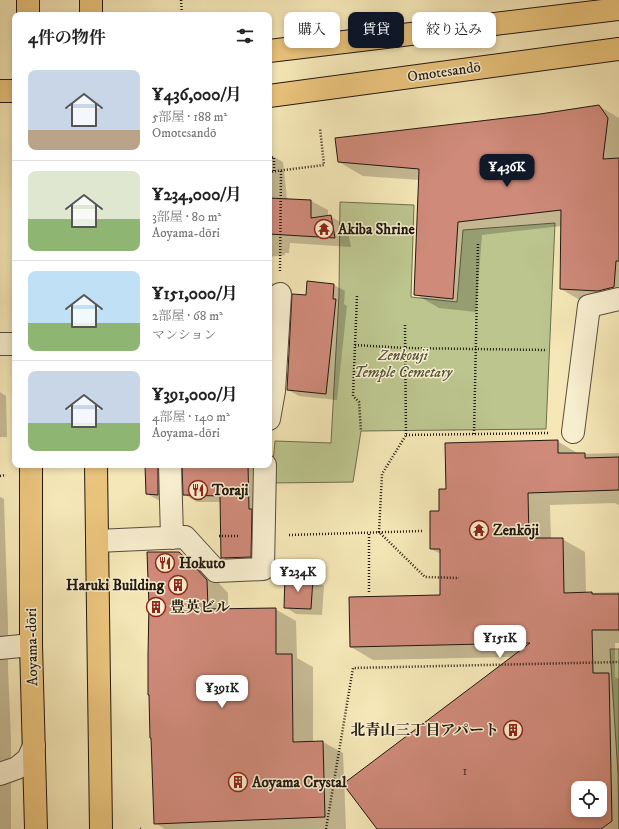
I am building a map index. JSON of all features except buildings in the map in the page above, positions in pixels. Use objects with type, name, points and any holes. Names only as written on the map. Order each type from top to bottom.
[{"type":"main road","points":[[28,0],[28,12]]},
{"type":"main road","points":[[91,0],[91,12]]},
{"type":"main road","points":[[272,52],[619,9]]},
{"type":"main road","name":"Omotesandō","points":[[272,96],[619,49]]},
{"type":"main road","points":[[0,91],[12,91]]},
{"type":"main road","name":"Aoyama-dōri","points":[[31,468],[31,645],[36,829]]},
{"type":"main road","points":[[96,468],[100,829]]},
{"type":"street","points":[[272,402],[280,294]]},
{"type":"street","points":[[573,432],[589,306],[619,299]]},
{"type":"street","points":[[0,344],[12,344]]},
{"type":"street","points":[[170,468],[178,538],[216,571],[263,569],[265,468]]},
{"type":"street","points":[[97,541],[178,538]]},
{"type":"street","points":[[0,648],[31,645]]},
{"type":"street","points":[[0,774],[17,768],[28,759],[34,746]]},
{"type":"path","points":[[181,0],[182,12]]},
{"type":"path","points":[[272,158],[274,158],[274,172],[324,165],[320,128]]},
{"type":"path","points":[[280,294],[281,171]]},
{"type":"path","points":[[474,434],[478,243]]},
{"type":"path","points":[[357,296],[353,396],[359,402],[361,431]]},
{"type":"path","points":[[405,325],[406,435],[382,474],[379,532],[425,578],[459,578]]},
{"type":"path","points":[[355,345],[405,348],[547,350]]},
{"type":"path","points":[[406,435],[573,432]]},
{"type":"path","points":[[178,538],[422,531]]},
{"type":"path","points":[[369,592],[370,532]]},
{"type":"path","points":[[326,829],[353,668],[619,662]]},
{"type":"green space","name":"Zenkouji Temple Cemetary","points":[[340,202],[414,205],[411,297],[457,302],[463,230],[555,223],[546,429],[361,431],[353,482],[271,483],[275,441],[331,443],[339,295]]},
{"type":"green space","points":[[610,649],[619,649],[619,829],[618,774]]},
{"type":"place","name":"Akiba Shrine","points":[[324,229]]},
{"type":"place","name":"Toraji","points":[[198,490]]},
{"type":"place","name":"Zenkōji","points":[[479,530]]},
{"type":"place","name":"Hokuto","points":[[165,563]]},
{"type":"place","name":"Haruki Building","points":[[178,585]]},
{"type":"place","name":"豊英ビル","points":[[156,607]]},
{"type":"place","name":"北青山三丁目アパート","points":[[513,730]]},
{"type":"place","name":"Aoyama Crystal","points":[[238,782]]}]
